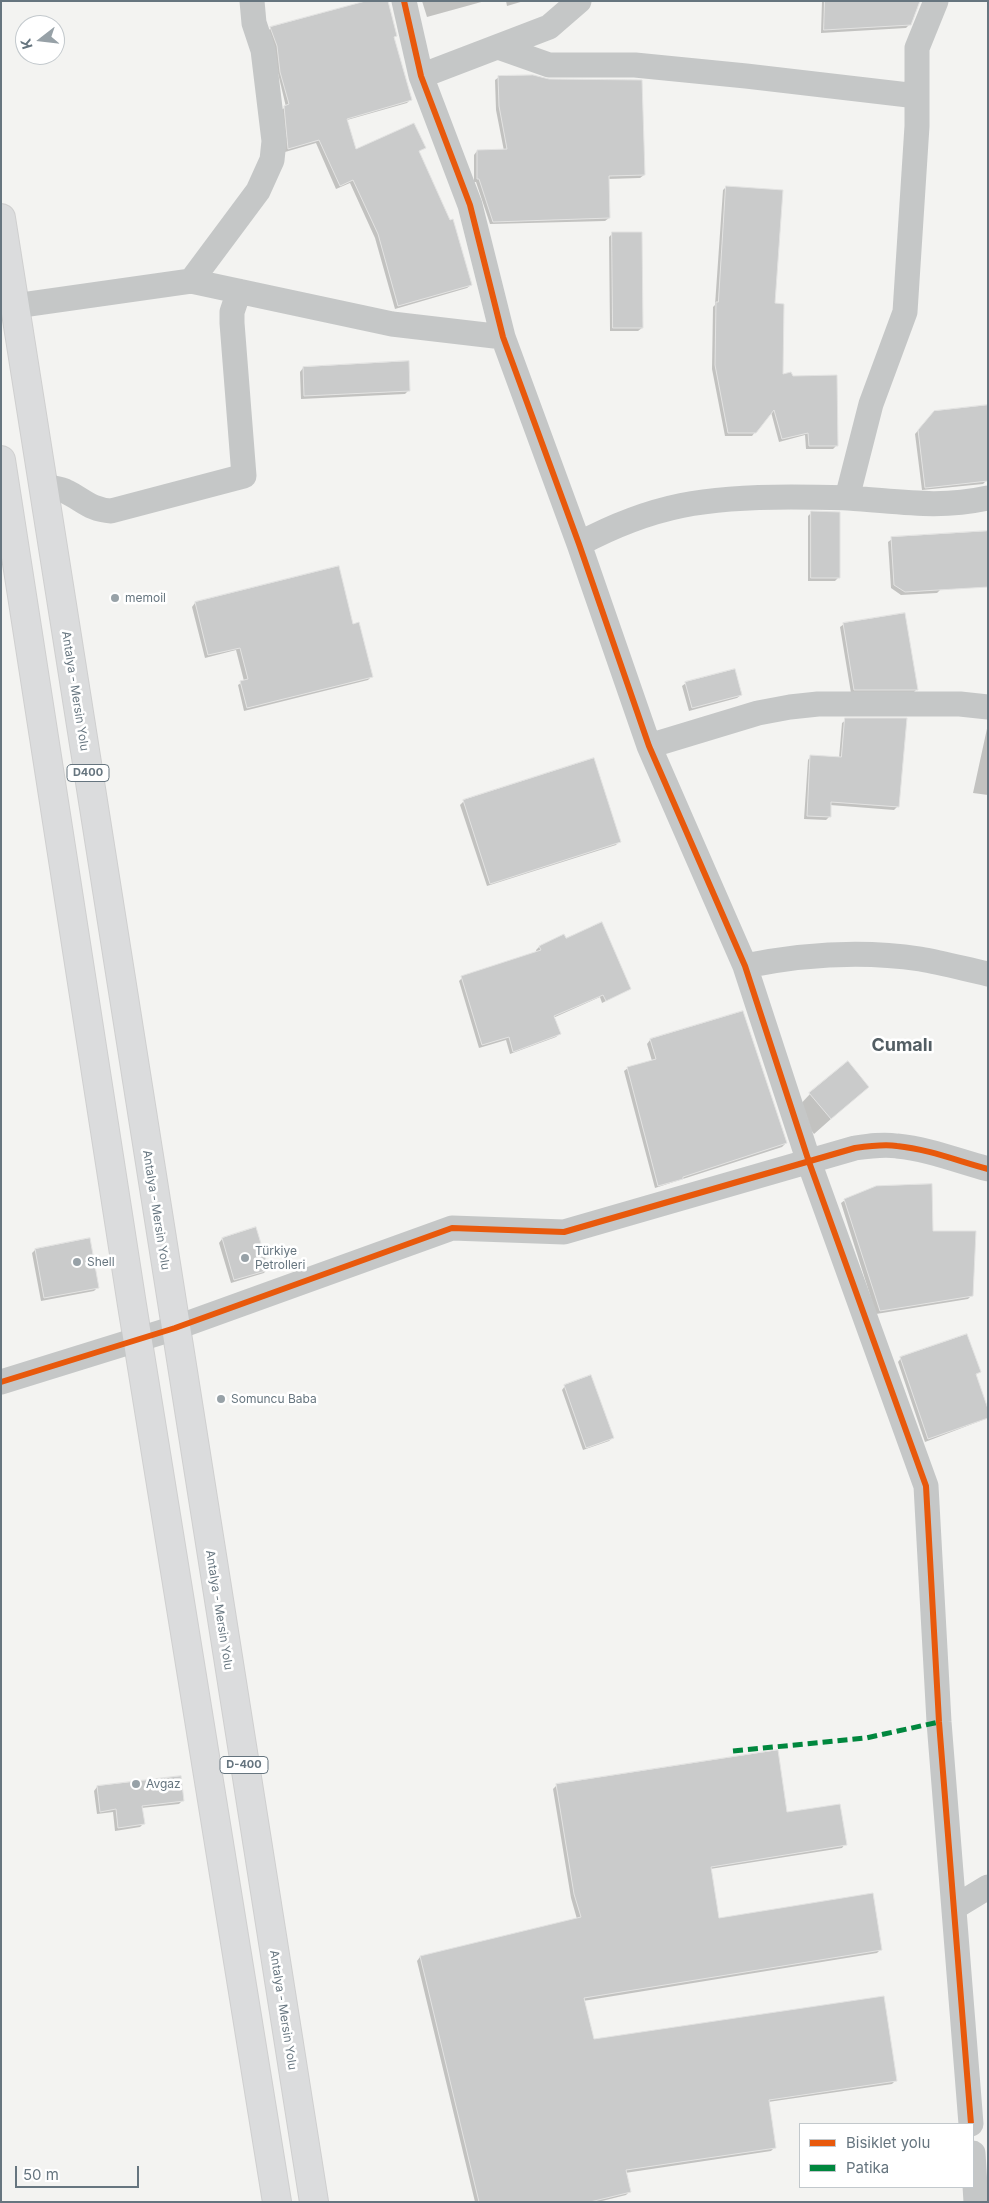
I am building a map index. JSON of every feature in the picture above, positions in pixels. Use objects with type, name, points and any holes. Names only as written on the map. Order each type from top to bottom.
[{"type":"highway","name":"Antalya - Mersin Yolu","points":[[1,218],[174,1328],[314,2202]]},
{"type":"highway","name":"D400","points":[[1,460],[138,1339],[277,2202]]},
{"type":"street","points":[[191,281],[258,191],[272,160],[274,141],[263,50],[254,23],[252,1]]},
{"type":"street","points":[[404,1],[420,76],[470,205],[504,337],[579,544],[649,746],[745,966],[809,1162],[926,1486],[939,1722],[971,2123]]},
{"type":"street","points":[[420,76],[548,27],[579,1]]},
{"type":"street","points":[[847,498],[872,404],[905,312],[917,126],[917,48],[936,1]]},
{"type":"street","points":[[498,47],[549,65],[635,65],[917,96]]},
{"type":"street","points":[[15,306],[191,281],[392,324],[504,337]]},
{"type":"street","points":[[44,486],[67,491],[89,507],[111,511],[244,476],[232,323],[232,312],[239,291]]},
{"type":"street","points":[[579,544],[628,520],[679,505],[713,499],[746,497],[847,498],[939,505],[962,504],[988,498]]},
{"type":"street","points":[[649,746],[758,713],[790,707],[818,704],[960,704],[988,707]]},
{"type":"street","points":[[745,966],[781,959],[850,953],[922,959],[988,974]]},
{"type":"street","points":[[1,1382],[174,1328],[452,1228],[564,1232],[854,1148],[897,1146],[924,1151],[988,1169]]},
{"type":"street","points":[[954,1907],[988,1887]]},
{"type":"street","points":[[974,2169],[976,2202]]},
{"type":"building","points":[[366,1],[388,1],[397,36],[394,37],[412,100],[347,119],[356,149],[414,123],[426,148],[419,151],[450,220],[453,219],[472,285],[398,306],[378,234],[353,180],[340,186],[319,140],[288,149],[284,106],[289,104],[280,72],[277,46],[270,27]]},
{"type":"building","points":[[825,1],[920,1],[911,25],[824,30]]},
{"type":"building","points":[[533,75],[549,79],[642,80],[645,175],[609,176],[610,218],[493,222],[479,179],[477,179],[477,150],[507,149],[499,106],[498,76]]},
{"type":"building","points":[[726,186],[783,190],[775,303],[784,304],[783,374],[791,372],[793,376],[837,375],[838,446],[809,446],[808,433],[782,439],[774,410],[756,433],[728,433],[715,365],[716,302],[718,302]]},
{"type":"building","points":[[612,232],[642,232],[643,328],[613,328]]},
{"type":"building","points":[[409,361],[410,391],[304,396],[303,367]]},
{"type":"building","points":[[988,405],[988,481],[925,488],[918,430],[934,411]]},
{"type":"building","points":[[811,511],[840,512],[840,578],[811,578]]},
{"type":"building","points":[[988,531],[988,587],[905,592],[894,585],[891,537]]},
{"type":"building","points":[[339,566],[353,624],[359,622],[373,677],[247,708],[240,681],[248,679],[240,648],[208,655],[195,602]]},
{"type":"building","points":[[905,613],[918,690],[854,690],[843,623]]},
{"type":"building","points":[[735,669],[742,695],[692,708],[685,682]]},
{"type":"building","points":[[845,718],[907,718],[899,807],[831,802],[831,817],[807,816],[810,755],[841,757]]},
{"type":"building","points":[[594,758],[621,842],[490,884],[463,800]]},
{"type":"building","points":[[602,922],[631,989],[606,1001],[603,995],[554,1016],[561,1034],[513,1052],[509,1037],[482,1045],[461,976],[541,950],[539,946],[564,934],[566,938]]},
{"type":"building","points":[[743,1011],[787,1143],[658,1186],[627,1067],[656,1059],[650,1039]]},
{"type":"building","points":[[848,1061],[869,1087],[831,1119],[809,1093]]},
{"type":"building","points":[[932,1184],[933,1231],[976,1231],[973,1296],[880,1311],[844,1199],[876,1186]]},
{"type":"building","points":[[256,1227],[269,1270],[234,1280],[222,1238]]},
{"type":"building","points":[[90,1238],[99,1288],[44,1298],[35,1249]]},
{"type":"building","points":[[967,1334],[981,1372],[976,1374],[988,1409],[988,1418],[928,1439],[900,1357]]},
{"type":"building","points":[[591,1375],[614,1438],[586,1448],[564,1385]]},
{"type":"building","points":[[778,1750],[787,1812],[840,1804],[847,1845],[711,1867],[719,1918],[873,1893],[882,1950],[584,1998],[594,2039],[884,1996],[897,2081],[769,2100],[776,2148],[626,2170],[631,2192],[590,2202],[479,2202],[420,1956],[581,1917],[574,1894],[556,1784]]},
{"type":"building","points":[[181,1776],[184,1801],[142,1806],[145,1824],[118,1828],[116,1809],[100,1812],[97,1786]]},
{"type":"marked path","points":[[733,1751],[866,1738],[939,1722]]},
{"type":"cycle path","points":[[404,1],[421,76],[470,205],[503,337],[579,544],[649,746],[745,966],[809,1162],[926,1486],[939,1722],[971,2123]]},
{"type":"cycle path","points":[[1,1382],[175,1328],[452,1228],[564,1232],[855,1148],[871,1146],[892,1145],[920,1150],[988,1169]]},
{"type":"place","name":"memoil","points":[[115,598]]},
{"type":"place","name":"Türkiye Petrolleri","points":[[245,1258]]},
{"type":"place","name":"Shell","points":[[77,1262]]},
{"type":"place","name":"Somuncu Baba","points":[[221,1399]]},
{"type":"place","name":"Avgaz","points":[[136,1784]]},
{"type":"district","name":"Cumalı","points":[[902,1046]]}]
